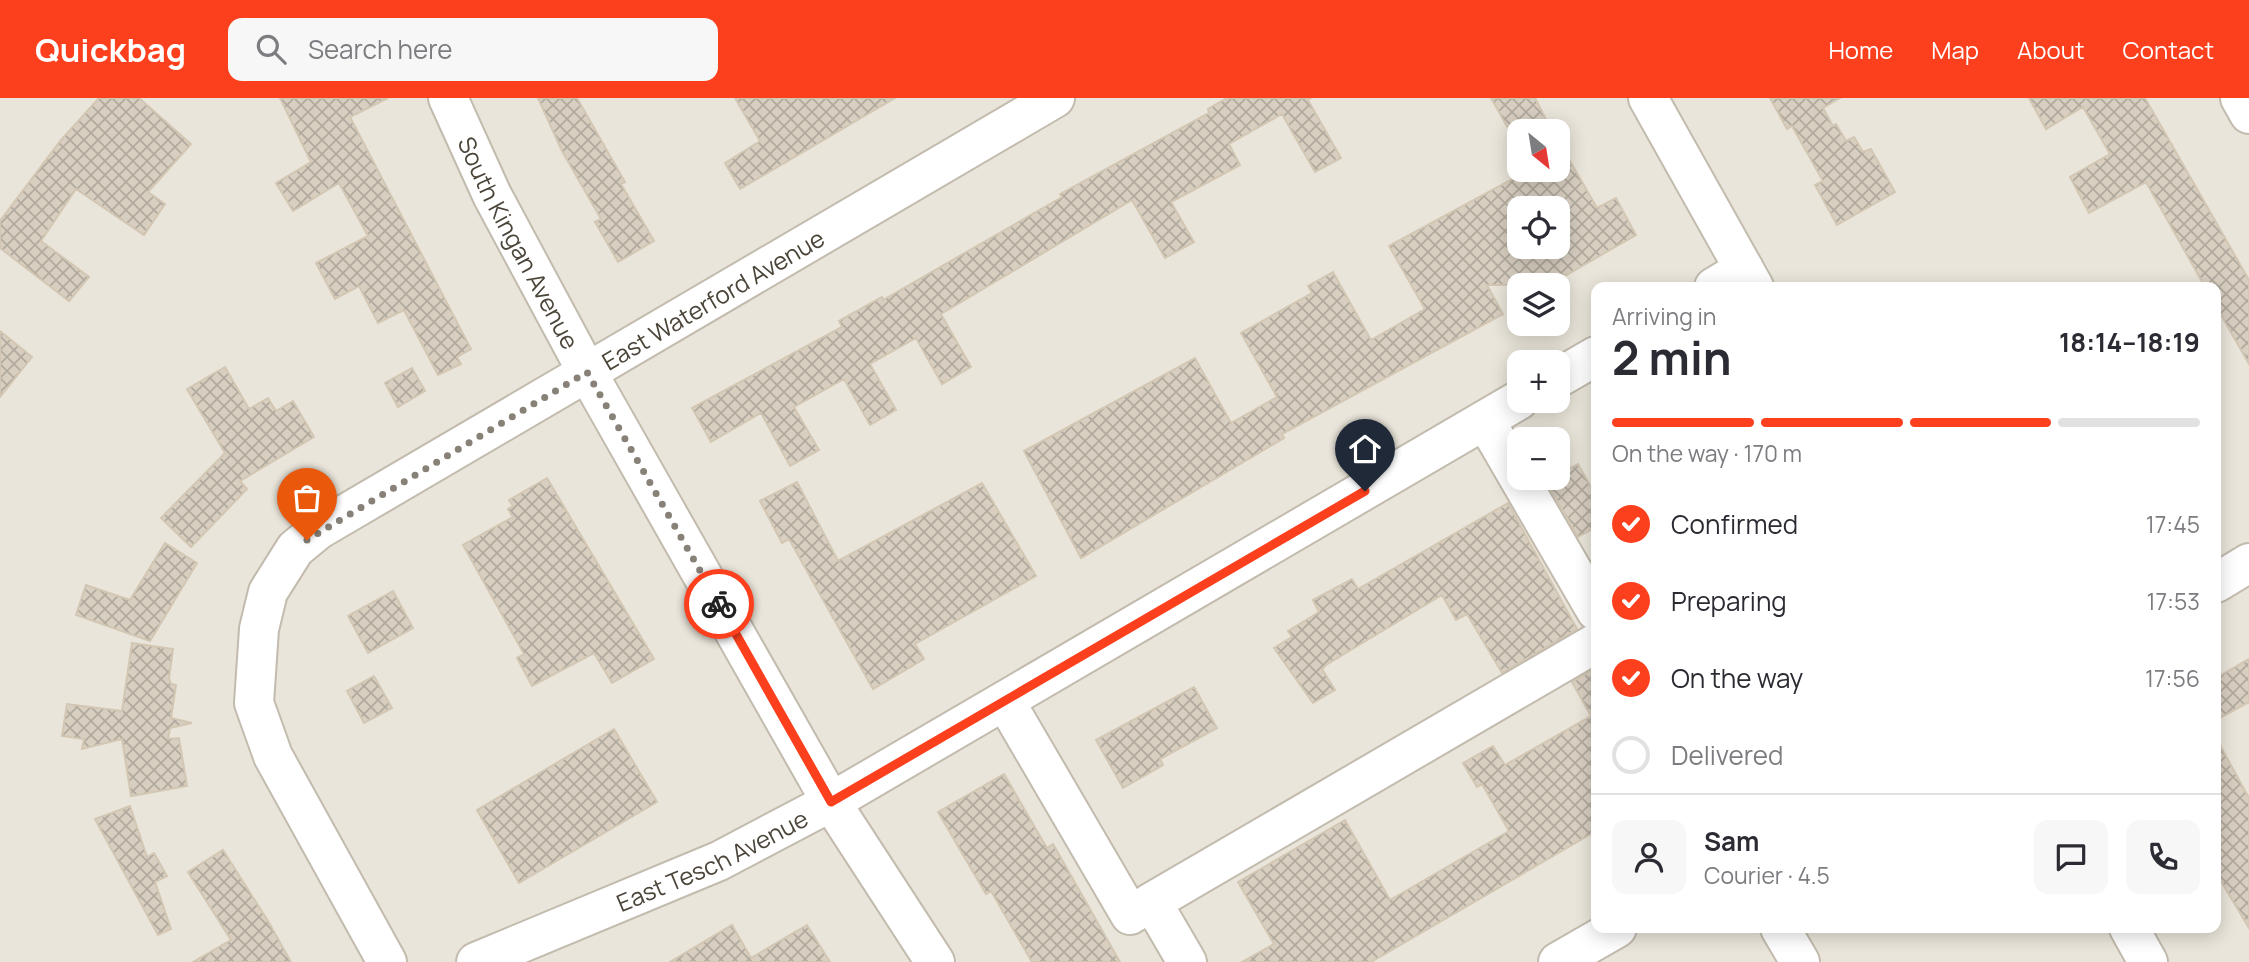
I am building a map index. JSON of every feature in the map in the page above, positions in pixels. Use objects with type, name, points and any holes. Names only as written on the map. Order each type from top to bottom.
[{"type":"street","name":"South Kingan Avenue","points":[[448,98],[492,195],[587,372],[831,802],[935,962]]},
{"type":"street","name":"East Waterford Avenue","points":[[387,962],[273,756],[254,704],[258,629],[268,592],[295,549],[318,530],[1055,98]]},
{"type":"street","points":[[1648,98],[1737,281]]},
{"type":"street","points":[[2240,98],[2249,114]]},
{"type":"street","points":[[1570,371],[1591,359]]},
{"type":"street","name":"East Tesch Avenue","points":[[476,962],[526,953],[719,861],[831,802],[1507,407]]},
{"type":"street","points":[[1485,421],[1591,602]]},
{"type":"street","points":[[2221,580],[2249,563]]},
{"type":"street","points":[[1005,701],[1130,915],[1591,646]]},
{"type":"street","points":[[1152,902],[1187,962]]},
{"type":"street","points":[[1558,962],[1608,933]]},
{"type":"street","points":[[1783,933],[1800,962]]},
{"type":"street","points":[[2132,933],[2148,962]]},
{"type":"shaded area","points":[[0,98],[2249,98],[2249,962],[0,962]]},
{"type":"building","points":[[99,98],[139,98],[191,144],[148,192],[165,204],[144,235],[76,189],[41,241],[89,277],[69,301],[0,248],[0,221],[61,140]]},
{"type":"building","points":[[280,98],[388,98],[350,117],[471,349],[457,357],[461,364],[438,375],[404,310],[378,323],[359,286],[335,299],[316,263],[368,236],[339,183],[293,211],[276,183],[311,162]]},
{"type":"building","points":[[538,98],[577,98],[625,182],[621,184],[654,241],[618,262],[595,222],[601,219],[562,151]]},
{"type":"building","points":[[735,98],[895,98],[740,189],[725,163],[760,141]]},
{"type":"building","points":[[1227,98],[1311,98],[1308,100],[1341,158],[1315,172],[1282,114],[1229,144],[1240,165],[1171,202],[1194,242],[1165,258],[1132,200],[941,314],[971,367],[942,384],[916,338],[870,364],[896,410],[870,425],[844,379],[794,407],[819,450],[790,466],[761,413],[711,442],[692,408],[842,327],[839,321],[882,297],[883,300],[1062,197],[1060,194],[1209,113],[1208,109]]},
{"type":"building","points":[[1491,98],[1535,98],[1546,119],[1507,119],[1507,127]]},
{"type":"building","points":[[1770,98],[1840,98],[1823,108],[1833,126],[1836,124],[1846,141],[1854,137],[1863,152],[1871,149],[1895,192],[1837,225],[1815,185],[1823,181],[1792,126],[1787,129]]},
{"type":"building","points":[[2029,98],[2145,98],[2249,280],[2249,364],[2221,315],[2221,282],[2202,282],[2146,182],[2089,213],[2070,177],[2110,154],[2083,107],[2046,129]]},
{"type":"building","points":[[1570,161],[1597,208],[1616,198],[1636,235],[1570,273],[1507,273],[1507,285],[1487,285],[1503,314],[1282,434],[1284,438],[1081,558],[1024,451],[1195,358],[1231,423],[1277,397],[1241,333],[1312,293],[1308,286],[1333,272],[1371,340],[1425,309],[1389,246],[1507,182],[1570,182]]},
{"type":"building","points":[[0,331],[32,357],[0,397]]},
{"type":"building","points":[[225,367],[249,409],[268,398],[276,411],[293,401],[314,437],[240,481],[247,489],[191,547],[161,518],[225,453],[187,389]]},
{"type":"building","points":[[412,368],[425,391],[398,407],[385,383]]},
{"type":"building","points":[[1578,464],[1591,487],[1591,530],[1578,537],[1551,490],[1570,490],[1570,468]]},
{"type":"building","points":[[547,478],[654,659],[612,683],[594,653],[532,686],[517,658],[524,654],[463,545],[513,517],[508,509],[513,506],[509,500]]},
{"type":"building","points":[[797,482],[838,561],[982,483],[1036,576],[915,644],[924,659],[873,689],[789,539],[782,543],[760,501]]},
{"type":"building","points":[[1508,503],[1577,629],[1502,673],[1467,614],[1456,620],[1442,595],[1326,665],[1322,669],[1335,690],[1313,703],[1274,648],[1292,637],[1288,631],[1319,612],[1313,600],[1352,579],[1358,589]]},
{"type":"building","points":[[165,543],[197,563],[150,641],[76,615],[86,585],[130,600]]},
{"type":"building","points":[[393,591],[413,628],[368,653],[348,616]]},
{"type":"building","points":[[132,643],[173,649],[169,678],[171,684],[176,685],[171,718],[192,723],[170,728],[168,739],[179,738],[187,786],[131,796],[122,739],[82,749],[84,739],[62,736],[67,704],[122,711]]},
{"type":"building","points":[[2249,659],[2249,702],[2221,717],[2221,675]]},
{"type":"building","points":[[1591,671],[1591,716],[1572,682]]},
{"type":"building","points":[[374,676],[392,708],[364,723],[347,691]]},
{"type":"building","points":[[1194,687],[1217,728],[1160,759],[1163,765],[1123,788],[1096,740]]},
{"type":"building","points":[[1591,716],[1591,834],[1371,962],[1242,962],[1274,944],[1238,882],[1345,820],[1390,900],[1509,831],[1482,784],[1477,787],[1463,763],[1493,746],[1505,765]]},
{"type":"building","points":[[614,729],[657,802],[519,883],[477,810]]},
{"type":"building","points":[[2221,747],[2249,798],[2249,928],[2221,881]]},
{"type":"building","points":[[1004,774],[1047,848],[1053,844],[1120,962],[1032,962],[991,891],[986,894],[938,812]]},
{"type":"building","points":[[130,806],[147,857],[154,853],[167,876],[155,882],[171,929],[158,935],[95,819]]},
{"type":"building","points":[[223,850],[291,962],[193,962],[231,940],[188,872]]},
{"type":"building","points":[[732,925],[751,958],[807,925],[830,962],[670,962]]},
{"type":"way so far","points":[[307,540],[318,530],[587,372],[719,604]]},
{"type":"route","points":[[719,604],[831,802],[1365,491]]}]
